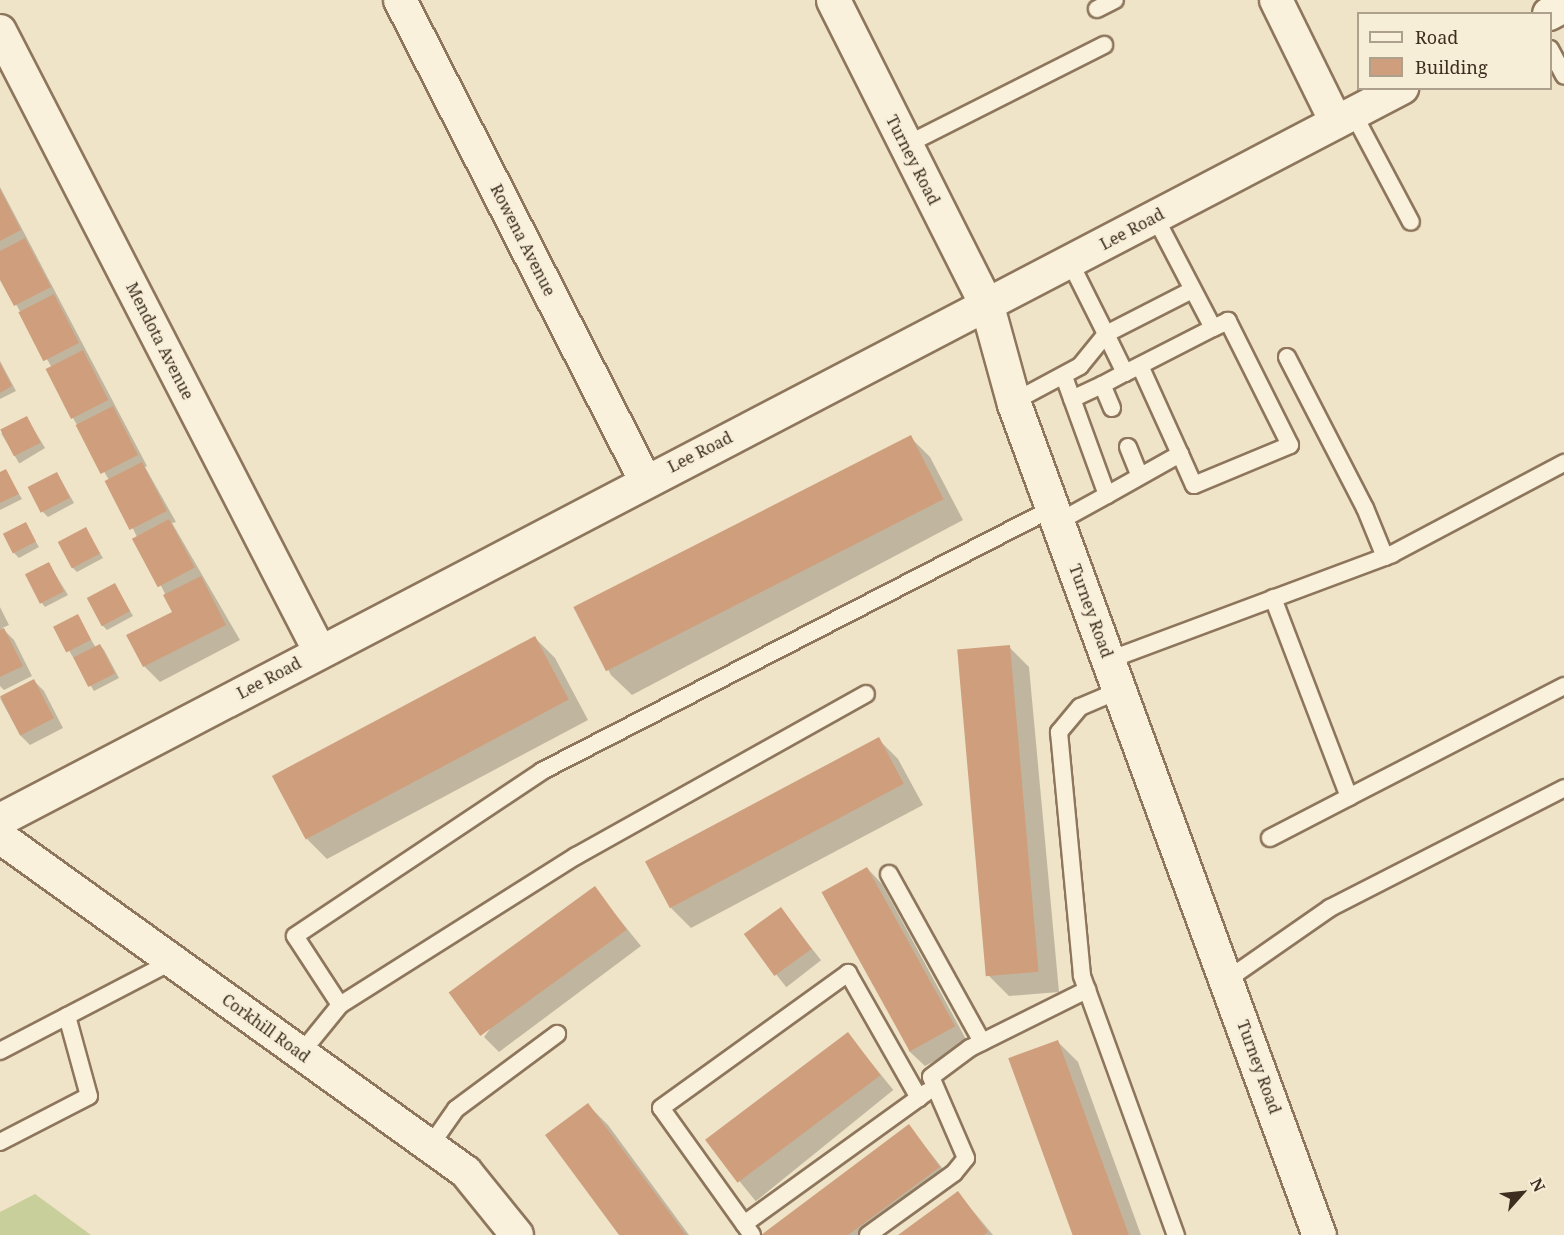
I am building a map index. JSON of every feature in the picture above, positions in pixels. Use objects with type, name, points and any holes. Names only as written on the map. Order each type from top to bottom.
[{"type":"street","name":"Rowena Avenue","points":[[400,0],[645,480]]},
{"type":"street","name":"Turney Road","points":[[833,0],[987,306],[1013,402],[1228,980],[1319,1235]]},
{"type":"street","points":[[1276,0],[1345,118]]},
{"type":"street","name":"Mendota Avenue","points":[[0,31],[320,652]]},
{"type":"street","name":"Lee Road","points":[[0,820],[645,480],[987,306],[1398,90]]},
{"type":"street","name":"Corkhill Road","points":[[0,837],[466,1172],[517,1235]]},
{"type":"lane","points":[[1097,9],[1115,0]]},
{"type":"lane","points":[[906,145],[1104,45]]},
{"type":"lane","points":[[1552,51],[1564,75]]},
{"type":"lane","points":[[1345,118],[1411,222]]},
{"type":"lane","points":[[1155,217],[1213,328]]},
{"type":"lane","points":[[1070,262],[1106,334],[1132,370],[1180,454],[1194,485],[1290,445],[1228,321],[1132,370],[1072,399]]},
{"type":"lane","points":[[1013,402],[1064,377],[1080,366],[1106,334],[1192,290]]},
{"type":"lane","points":[[1287,357],[1365,508],[1384,557]]},
{"type":"lane","points":[[1064,377],[1107,495]]},
{"type":"lane","points":[[1102,385],[1112,408]]},
{"type":"lane","points":[[1128,447],[1140,476]]},
{"type":"lane","points":[[340,1005],[295,936],[542,771],[1055,515],[1107,495],[1180,454]]},
{"type":"lane","points":[[1109,660],[1384,557],[1564,463]]},
{"type":"lane","points":[[1273,598],[1350,797]]},
{"type":"lane","points":[[1270,838],[1564,686]]},
{"type":"lane","points":[[1120,690],[1080,707],[1059,732],[1082,976],[1176,1235]]},
{"type":"lane","points":[[301,1053],[340,1005],[576,856],[866,694]]},
{"type":"lane","points":[[1228,980],[1330,908],[1564,788]]},
{"type":"lane","points":[[889,874],[982,1042]]},
{"type":"lane","points":[[0,1051],[173,961]]},
{"type":"lane","points":[[919,1098],[848,973],[661,1108],[748,1229],[935,1086]]},
{"type":"lane","points":[[868,1235],[954,1173],[966,1158],[931,1077],[982,1042],[1087,990]]},
{"type":"lane","points":[[0,1142],[89,1096],[67,1016]]},
{"type":"lane","points":[[430,1146],[456,1109],[557,1034]]},
{"type":"green space","points":[[35,1194],[91,1235],[0,1235],[0,1212]]},
{"type":"building","points":[[0,189],[21,230],[0,241]]},
{"type":"building","points":[[25,238],[51,287],[14,306],[0,280],[0,251]]},
{"type":"building","points":[[54,294],[79,343],[43,361],[18,312]]},
{"type":"building","points":[[83,350],[108,400],[71,419],[46,369]]},
{"type":"building","points":[[0,363],[12,386],[0,393]]},
{"type":"building","points":[[113,406],[138,455],[101,474],[76,425]]},
{"type":"building","points":[[27,416],[41,443],[14,456],[0,430]]},
{"type":"building","points":[[911,435],[944,499],[606,671],[573,607]]},
{"type":"building","points":[[142,462],[167,511],[130,530],[105,481]]},
{"type":"building","points":[[6,469],[19,494],[0,503],[0,472]]},
{"type":"building","points":[[57,472],[70,498],[41,513],[28,487]]},
{"type":"building","points":[[169,519],[195,568],[158,587],[132,539]]},
{"type":"building","points":[[26,522],[36,542],[13,553],[3,534]]},
{"type":"building","points":[[86,527],[100,553],[72,569],[58,542]]},
{"type":"building","points":[[49,562],[64,591],[40,604],[25,574]]},
{"type":"building","points":[[201,576],[226,625],[143,667],[126,635],[172,612],[163,595]]},
{"type":"building","points":[[115,583],[130,611],[102,626],[87,598]]},
{"type":"building","points":[[78,614],[91,640],[66,653],[53,627]]},
{"type":"building","points":[[4,628],[23,666],[0,677],[0,630]]},
{"type":"building","points":[[535,636],[569,700],[306,839],[272,776]]},
{"type":"building","points":[[100,644],[115,673],[88,687],[73,658]]},
{"type":"building","points":[[1010,645],[1039,972],[986,976],[957,650]]},
{"type":"building","points":[[34,679],[54,718],[20,735],[0,696]]},
{"type":"building","points":[[879,737],[904,784],[670,908],[645,861]]},
{"type":"building","points":[[867,867],[955,1026],[910,1051],[822,892]]},
{"type":"building","points":[[595,886],[627,930],[480,1036],[449,992]]},
{"type":"building","points":[[781,907],[812,949],[774,976],[744,934]]},
{"type":"building","points":[[848,1032],[880,1075],[738,1183],[705,1140]]},
{"type":"building","points":[[1058,1040],[1129,1235],[1073,1235],[1008,1058]]},
{"type":"building","points":[[588,1103],[686,1235],[619,1235],[545,1135]]},
{"type":"building","points":[[909,1124],[940,1167],[848,1235],[761,1235]]},
{"type":"building","points":[[958,1191],[988,1232],[984,1235],[898,1235]]}]
